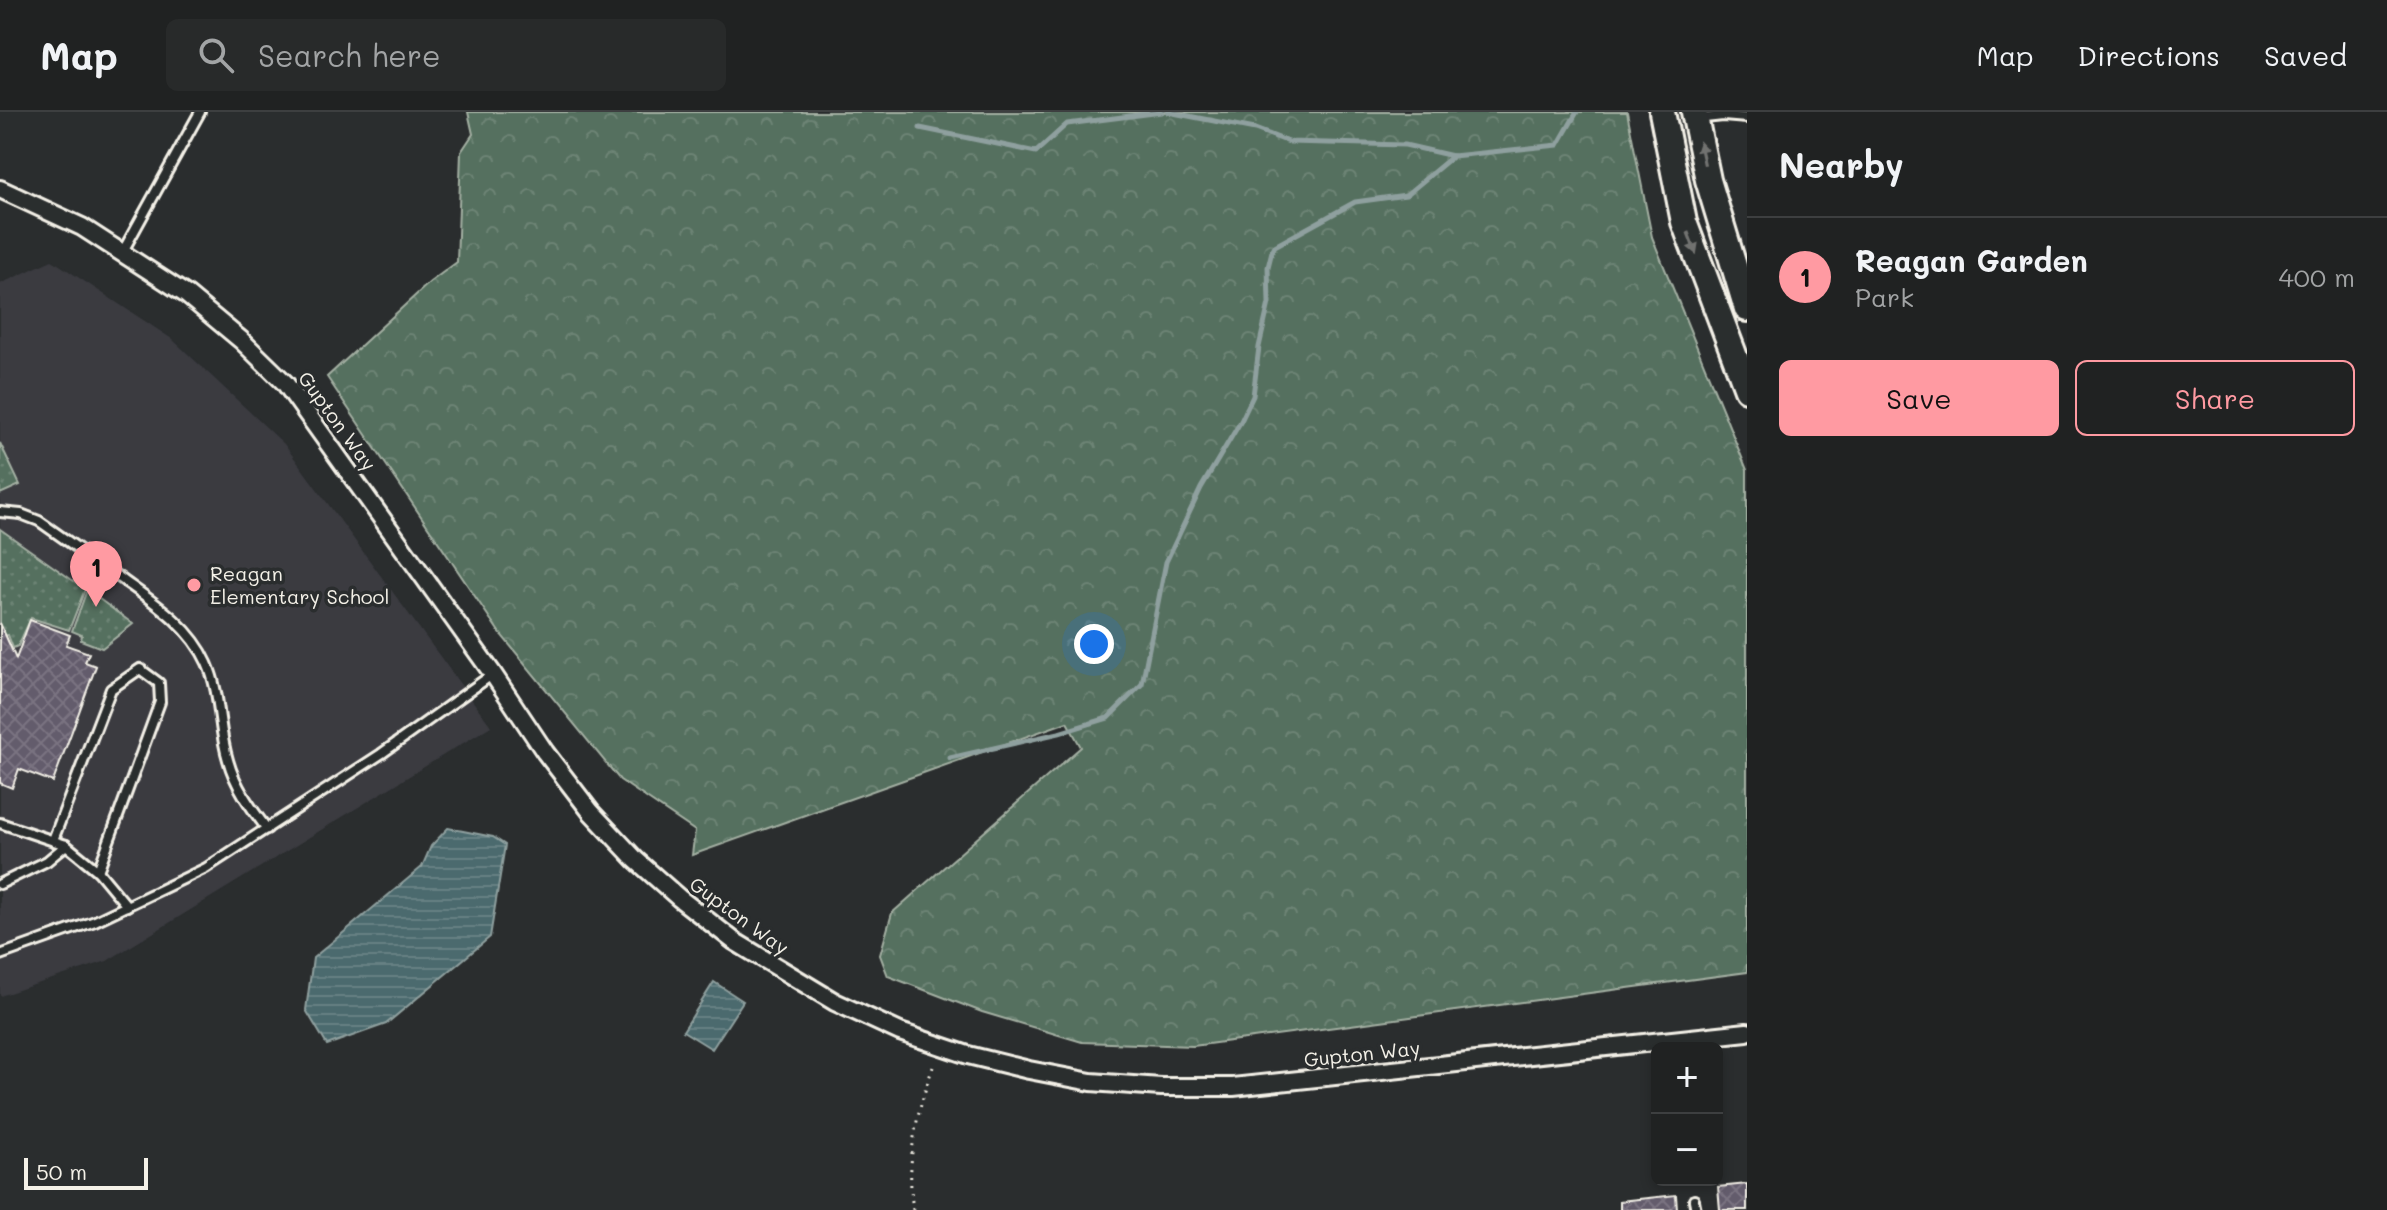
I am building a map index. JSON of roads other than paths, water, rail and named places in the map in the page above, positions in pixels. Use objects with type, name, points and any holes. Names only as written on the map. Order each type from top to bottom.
[{"type":"main road","points":[[1662,112],[1684,222],[1745,379]]},
{"type":"main road","points":[[1694,116],[1708,180],[1747,309]]},
{"type":"street","name":"Gupton Way","points":[[0,189],[82,227],[187,295],[241,340],[285,383],[493,674],[545,752],[591,812],[636,860],[734,941],[835,1002],[900,1032],[968,1055],[1091,1082],[1161,1087],[1233,1087],[1747,1032]]},
{"type":"lane","points":[[121,254],[200,112]]},
{"type":"lane","points":[[1694,116],[1747,118]]},
{"type":"lane","points":[[0,512],[21,514],[39,521],[149,599],[191,637],[207,663],[218,696],[227,758],[236,782],[267,829]]},
{"type":"lane","points":[[53,840],[111,689],[140,669],[159,683],[160,702],[98,871]]},
{"type":"lane","points":[[0,955],[95,921],[206,868],[381,754],[493,674]]},
{"type":"lane","points":[[0,823],[66,845],[98,871],[127,906]]},
{"type":"lane","points":[[0,884],[47,861],[66,845]]},
{"type":"lane","points":[[1694,1200],[1696,1210]]},
{"type":"water","points":[[448,828],[493,837],[505,845],[490,937],[386,1024],[327,1045],[306,1010],[313,958],[422,867],[431,846]]},
{"type":"water","points":[[714,982],[743,1001],[712,1049],[683,1031]]},
{"type":"waterway","points":[[920,128],[1036,152],[1067,124],[1162,112]]},
{"type":"waterway","points":[[1168,112],[1255,129],[1289,142],[1405,145],[1453,156],[1558,145],[1577,112]]},
{"type":"waterway","points":[[950,758],[1059,733],[1108,718],[1142,684],[1166,562],[1201,488],[1253,396],[1269,303],[1268,267],[1273,247],[1355,202],[1406,195],[1453,156]]},
{"type":"place","name":"Reagan Elementary School","points":[[194,585]]},
{"type":"place","name":"Reagan Garden","points":[[96,607]]}]
